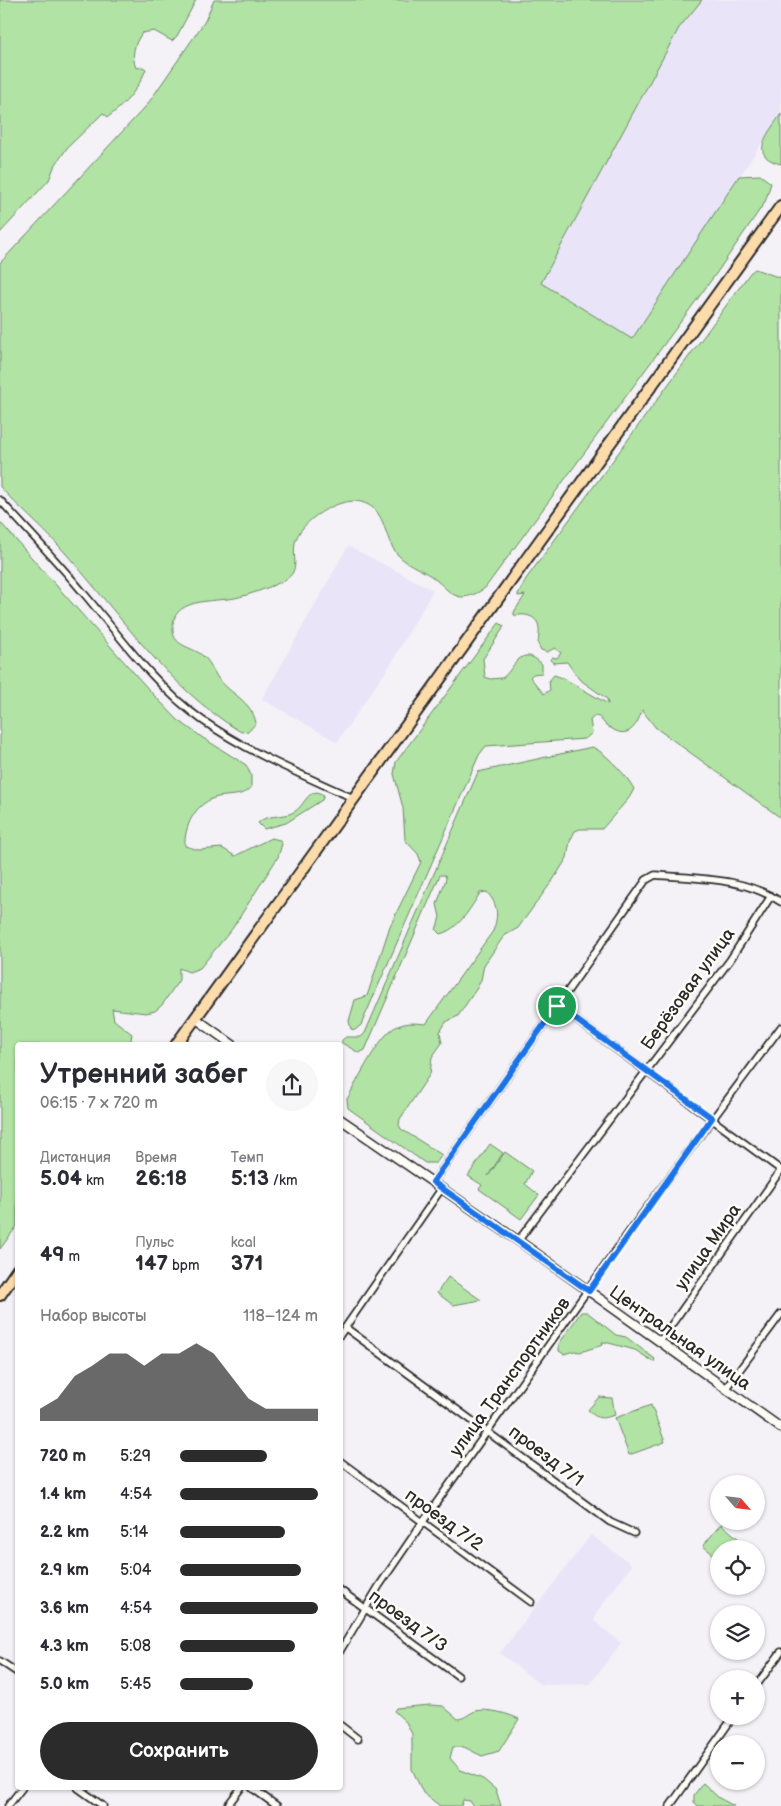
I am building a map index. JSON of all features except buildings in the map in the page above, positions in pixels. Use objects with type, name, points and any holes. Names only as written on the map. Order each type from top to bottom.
[{"type":"highway","points":[[178,1042],[781,206]]},
{"type":"highway","points":[[0,1294],[15,1273]]},
{"type":"street","points":[[0,500],[78,585],[149,672],[176,699],[202,720],[229,736],[353,798]]},
{"type":"street","points":[[433,1182],[642,884],[650,877],[655,875],[744,884],[781,902]]},
{"type":"street","name":"Берёзовая улица","points":[[518,1241],[730,960],[771,896]]},
{"type":"street","points":[[557,1006],[781,1170]]},
{"type":"street","points":[[195,1018],[230,1042]]},
{"type":"street","name":"улица Транспортников","points":[[343,1646],[365,1608],[422,1523],[712,1118],[781,1027]]},
{"type":"street","name":"Центральная улица","points":[[343,1121],[518,1241],[781,1428]]},
{"type":"street","name":"улица Мира","points":[[660,1341],[781,1170]]},
{"type":"street","points":[[343,1332],[442,1188]]},
{"type":"street","points":[[726,1388],[781,1314]]},
{"type":"street","name":"проезд 7/1","points":[[346,1328],[610,1522],[634,1534]]},
{"type":"street","name":"проезд 7/2","points":[[343,1463],[531,1602]]},
{"type":"street","name":"проезд 7/3","points":[[343,1592],[458,1676]]},
{"type":"street","points":[[765,1674],[781,1652]]},
{"type":"street","points":[[0,1661],[15,1671]]},
{"type":"street","points":[[670,1806],[728,1725]]},
{"type":"street","points":[[343,1727],[358,1738]]},
{"type":"street","points":[[8,1806],[20,1790]]},
{"type":"street","points":[[81,1790],[103,1806]]},
{"type":"street","points":[[227,1806],[239,1790]]},
{"type":"street","points":[[255,1790],[277,1806]]},
{"type":"shaded area","points":[[702,0],[781,0],[781,114],[632,339],[541,283],[679,28]]},
{"type":"shaded area","points":[[348,546],[433,590],[390,665],[337,742],[262,699]]},
{"type":"shaded area","points":[[591,1535],[632,1565],[596,1613],[594,1621],[621,1643],[590,1684],[541,1685],[500,1653]]},
{"type":"green space","points":[[0,0],[196,0],[177,36],[172,41],[154,31],[142,33],[135,45],[134,59],[136,68],[143,67],[146,69],[126,102],[108,117],[103,113],[67,148],[54,167],[49,180],[0,233]]},
{"type":"green space","points":[[214,0],[702,0],[679,28],[541,283],[632,339],[739,176],[760,175],[771,183],[765,202],[718,271],[485,588],[480,592],[464,597],[457,596],[432,577],[407,562],[393,548],[376,511],[361,502],[352,501],[342,503],[322,512],[304,526],[295,543],[294,570],[288,578],[270,587],[246,595],[195,603],[178,612],[174,620],[174,636],[181,644],[205,658],[223,684],[245,703],[254,715],[256,723],[249,731],[241,732],[214,714],[166,670],[59,546],[0,487],[0,263],[147,105],[205,21]]},
{"type":"green space","points":[[781,114],[781,164],[770,160],[765,155],[763,149],[767,135]]},
{"type":"green space","points":[[755,269],[781,278],[781,818],[656,728],[642,710],[636,724],[629,731],[625,732],[614,730],[595,716],[590,720],[592,733],[585,739],[486,746],[479,755],[361,1025],[355,1030],[351,1029],[349,1021],[355,1000],[367,996],[390,926],[421,862],[418,854],[405,840],[403,808],[394,774],[396,762],[499,623],[504,626],[483,659],[485,677],[490,679],[502,678],[518,660],[528,656],[542,664],[542,673],[533,674],[530,677],[544,694],[550,690],[549,681],[554,675],[563,678],[608,704],[607,699],[579,679],[567,662],[554,663],[550,660],[552,657],[557,658],[561,653],[555,648],[547,652],[541,650],[538,644],[538,623],[526,615],[514,615],[525,595],[518,596],[518,594],[526,579],[750,273]]},
{"type":"green space","points":[[0,522],[178,720],[246,765],[251,775],[251,788],[238,795],[214,798],[201,806],[192,817],[186,831],[185,846],[199,850],[222,848],[235,856],[271,838],[280,840],[282,844],[278,857],[232,929],[200,968],[189,972],[179,968],[179,980],[162,1005],[155,1011],[146,1013],[112,1009],[114,1020],[132,1034],[131,1042],[15,1042],[15,1229],[0,1249]]},
{"type":"green space","points":[[592,747],[597,749],[615,765],[634,789],[629,798],[602,829],[580,829],[575,831],[570,841],[567,858],[553,880],[518,928],[504,936],[484,965],[477,988],[458,1016],[446,1022],[440,1032],[442,1043],[432,1057],[430,1074],[400,1119],[399,1125],[401,1129],[442,1155],[436,1163],[425,1163],[348,1108],[347,1099],[370,1058],[384,1038],[391,1030],[401,1025],[412,1023],[426,1024],[493,931],[497,915],[493,901],[487,892],[480,893],[468,912],[453,928],[440,934],[436,930],[440,917],[437,904],[446,879],[445,875],[440,875],[365,1050],[359,1053],[343,1044],[342,1040],[346,1037],[361,1037],[365,1033],[478,772]]},
{"type":"green space","points":[[317,792],[324,795],[322,800],[286,823],[264,829],[258,823],[265,818],[294,812],[310,795]]},
{"type":"green space","points":[[490,1144],[503,1153],[488,1176],[505,1152],[532,1171],[525,1184],[539,1195],[521,1219],[479,1189],[482,1185],[468,1176]]},
{"type":"green space","points":[[448,1277],[481,1300],[453,1305],[437,1293]]},
{"type":"green space","points":[[581,1312],[587,1312],[616,1335],[626,1337],[655,1359],[654,1362],[635,1350],[605,1342],[602,1342],[603,1345],[580,1352],[574,1351],[564,1354],[559,1351],[559,1344]]},
{"type":"green space","points":[[599,1397],[612,1398],[615,1415],[600,1418],[588,1410]]},
{"type":"green space","points":[[651,1405],[665,1442],[629,1455],[615,1418]]},
{"type":"green space","points":[[716,1530],[728,1530],[740,1540],[710,1540],[710,1552],[703,1546]]},
{"type":"green space","points":[[430,1705],[443,1706],[458,1719],[474,1712],[486,1710],[519,1719],[499,1751],[482,1756],[464,1747],[453,1747],[450,1758],[460,1770],[483,1779],[496,1790],[501,1806],[473,1806],[470,1801],[463,1800],[461,1806],[440,1806],[423,1793],[412,1769],[412,1734],[406,1722],[394,1711],[396,1708]]},
{"type":"green space","points":[[703,1783],[719,1798],[734,1806],[698,1806],[694,1802],[694,1795]]},
{"type":"route","points":[[557,1006],[712,1118],[634,1225],[589,1291],[433,1182],[557,1006]]}]
